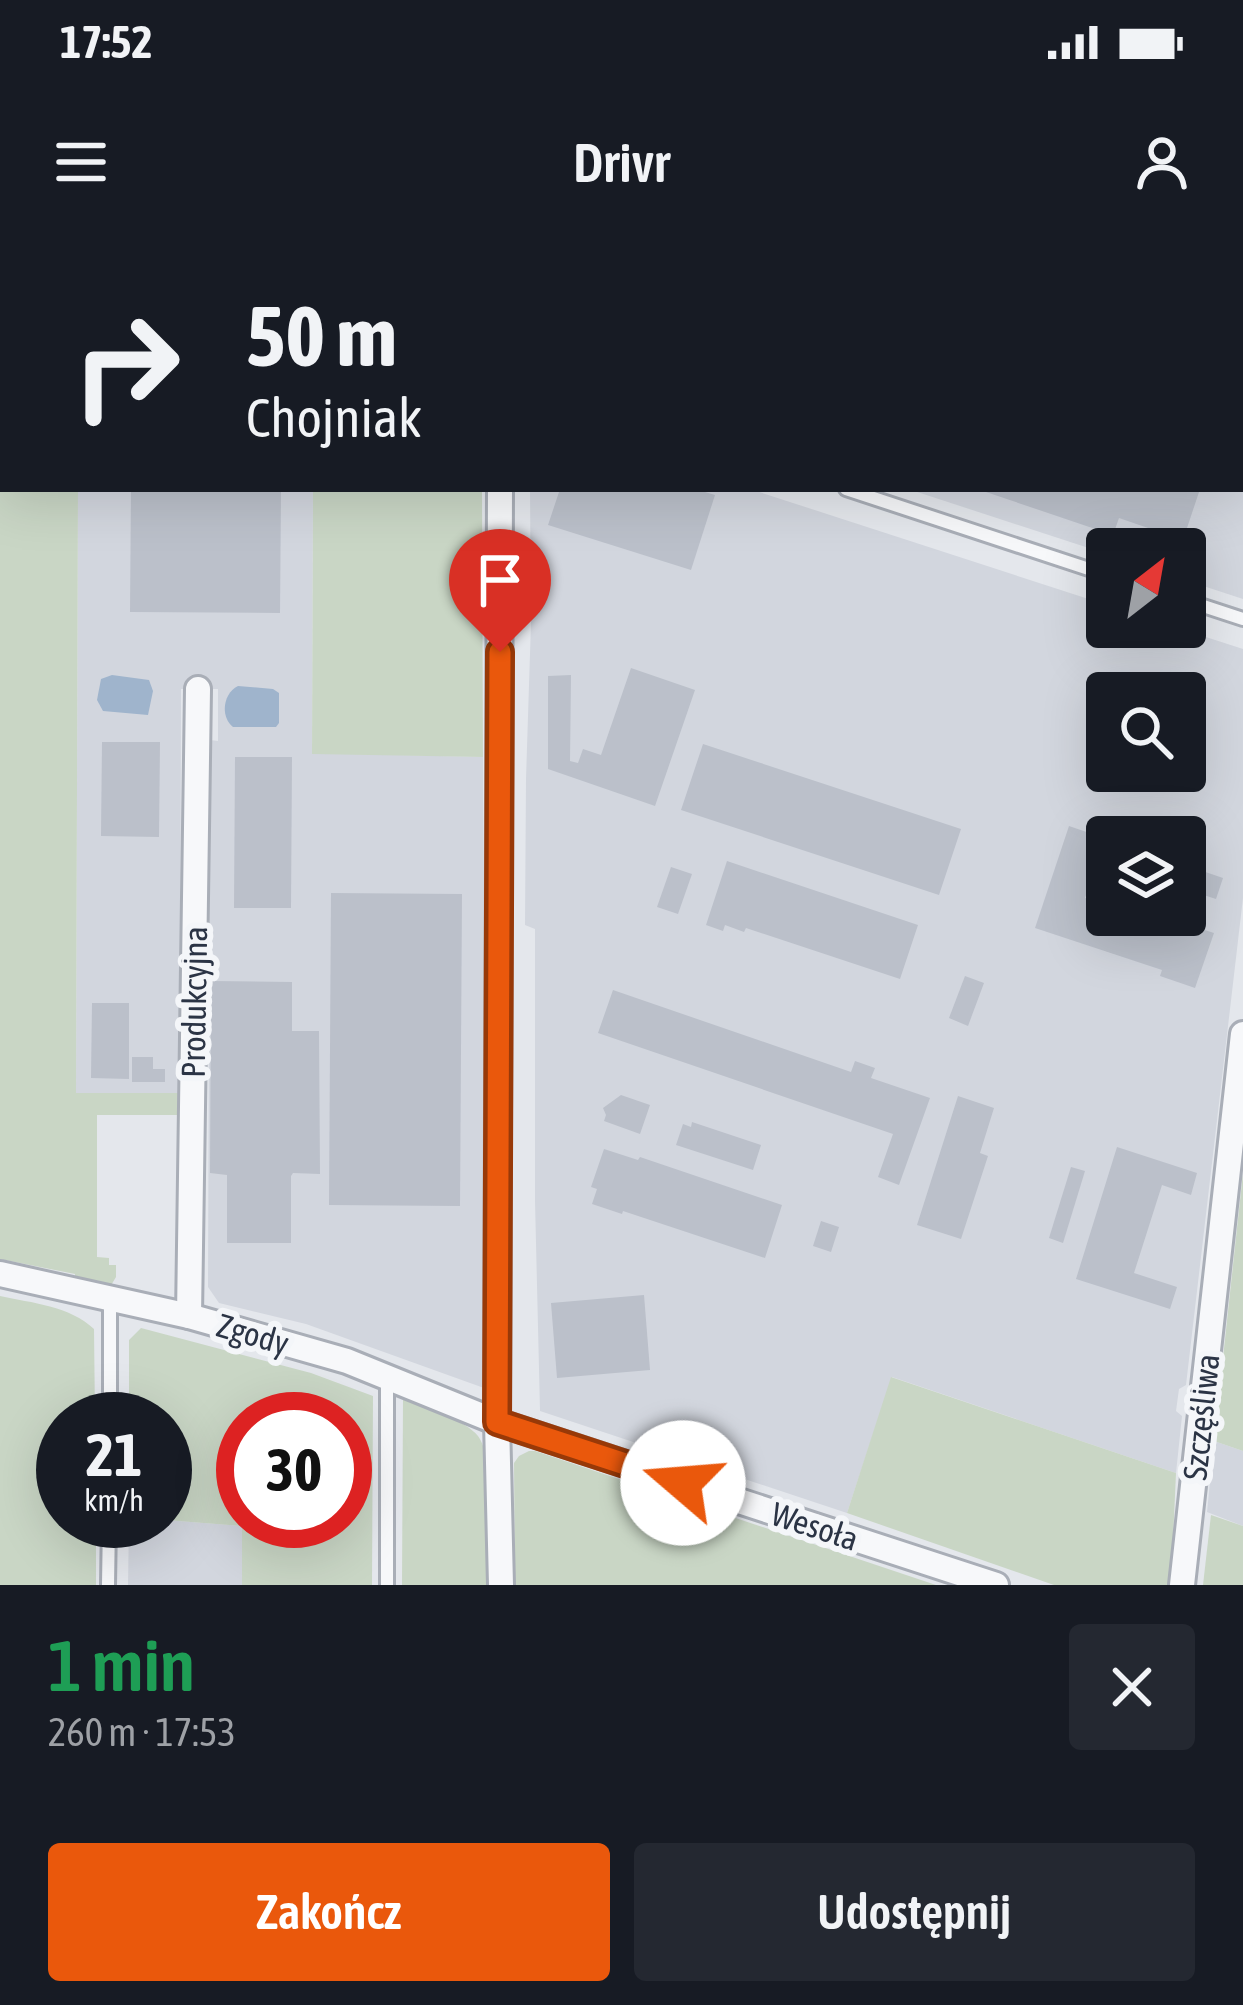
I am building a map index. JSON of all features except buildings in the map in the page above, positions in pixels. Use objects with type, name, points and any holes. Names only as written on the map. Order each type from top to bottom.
[{"type":"street","points":[[500,492],[497,1422],[501,1585]]},
{"type":"street","name":"Produkcyjna","points":[[189,1316],[198,689]]},
{"type":"street","name":"Szczęśliwa","points":[[1182,1585],[1243,1034]]},
{"type":"street","name":"Zgody","points":[[0,1274],[189,1316],[347,1361],[497,1422]]},
{"type":"street","name":"Wesoła","points":[[497,1422],[997,1585]]},
{"type":"lane","points":[[855,492],[1086,567]]},
{"type":"lane","points":[[1206,607],[1243,619]]},
{"type":"lane","points":[[110,1298],[110,1392]]},
{"type":"lane","points":[[386,1585],[387,1378]]},
{"type":"lane","points":[[108,1585],[109,1548]]},
{"type":"shaded area","points":[[78,492],[313,492],[312,753],[483,757],[484,1388],[306,1324],[219,1303],[208,1287],[210,740],[218,741],[218,689],[181,689],[180,1094],[76,1093]]},
{"type":"shaded area","points":[[530,492],[759,492],[1086,598],[1086,648],[1206,648],[1206,637],[1243,649],[1243,898],[1186,1385],[1179,1389],[1176,1411],[1182,1416],[1176,1473],[892,1377],[847,1513],[540,1411],[535,929],[525,925]]},
{"type":"shaded area","points":[[917,492],[1243,492],[1243,599],[1206,587],[1206,528],[1086,528],[1086,547]]},
{"type":"shaded area","points":[[1214,1441],[1243,1451],[1243,1526],[1207,1512]]},
{"type":"shaded area","points":[[192,1522],[216,1524],[216,1548],[243,1548],[242,1585],[128,1585],[129,1548],[192,1548]]},
{"type":"green space","points":[[0,492],[78,492],[76,1093],[182,1093],[182,1115],[97,1115],[97,1257],[109,1258],[109,1265],[116,1265],[110,1287],[75,1278],[75,1274],[0,1259]]},
{"type":"green space","points":[[313,492],[482,492],[483,757],[312,754]]},
{"type":"green space","points":[[1243,1173],[1243,1451],[1214,1441]]},
{"type":"green space","points":[[0,1296],[62,1310],[94,1329],[95,1392],[36,1392],[36,1548],[96,1548],[96,1585],[0,1585]]},
{"type":"green space","points":[[141,1328],[311,1373],[362,1392],[216,1392],[216,1524],[192,1522],[192,1392],[129,1392],[129,1340]]},
{"type":"green space","points":[[891,1377],[1176,1473],[1171,1585],[1054,1585],[847,1513]]},
{"type":"green space","points":[[373,1396],[372,1585],[242,1585],[242,1548],[372,1548]]},
{"type":"green space","points":[[403,1399],[464,1425],[484,1448],[490,1485],[491,1585],[402,1585]]},
{"type":"green space","points":[[529,1451],[936,1585],[515,1585],[514,1463]]},
{"type":"green space","points":[[1211,1515],[1243,1526],[1243,1585],[1203,1585]]},
{"type":"water","points":[[112,675],[149,680],[153,691],[148,715],[103,711],[97,700],[101,679]]},
{"type":"water","points":[[238,686],[279,693],[276,727],[233,727],[229,723],[226,699]]},
{"type":"route","points":[[500,652],[497,1422],[683,1483]]}]
